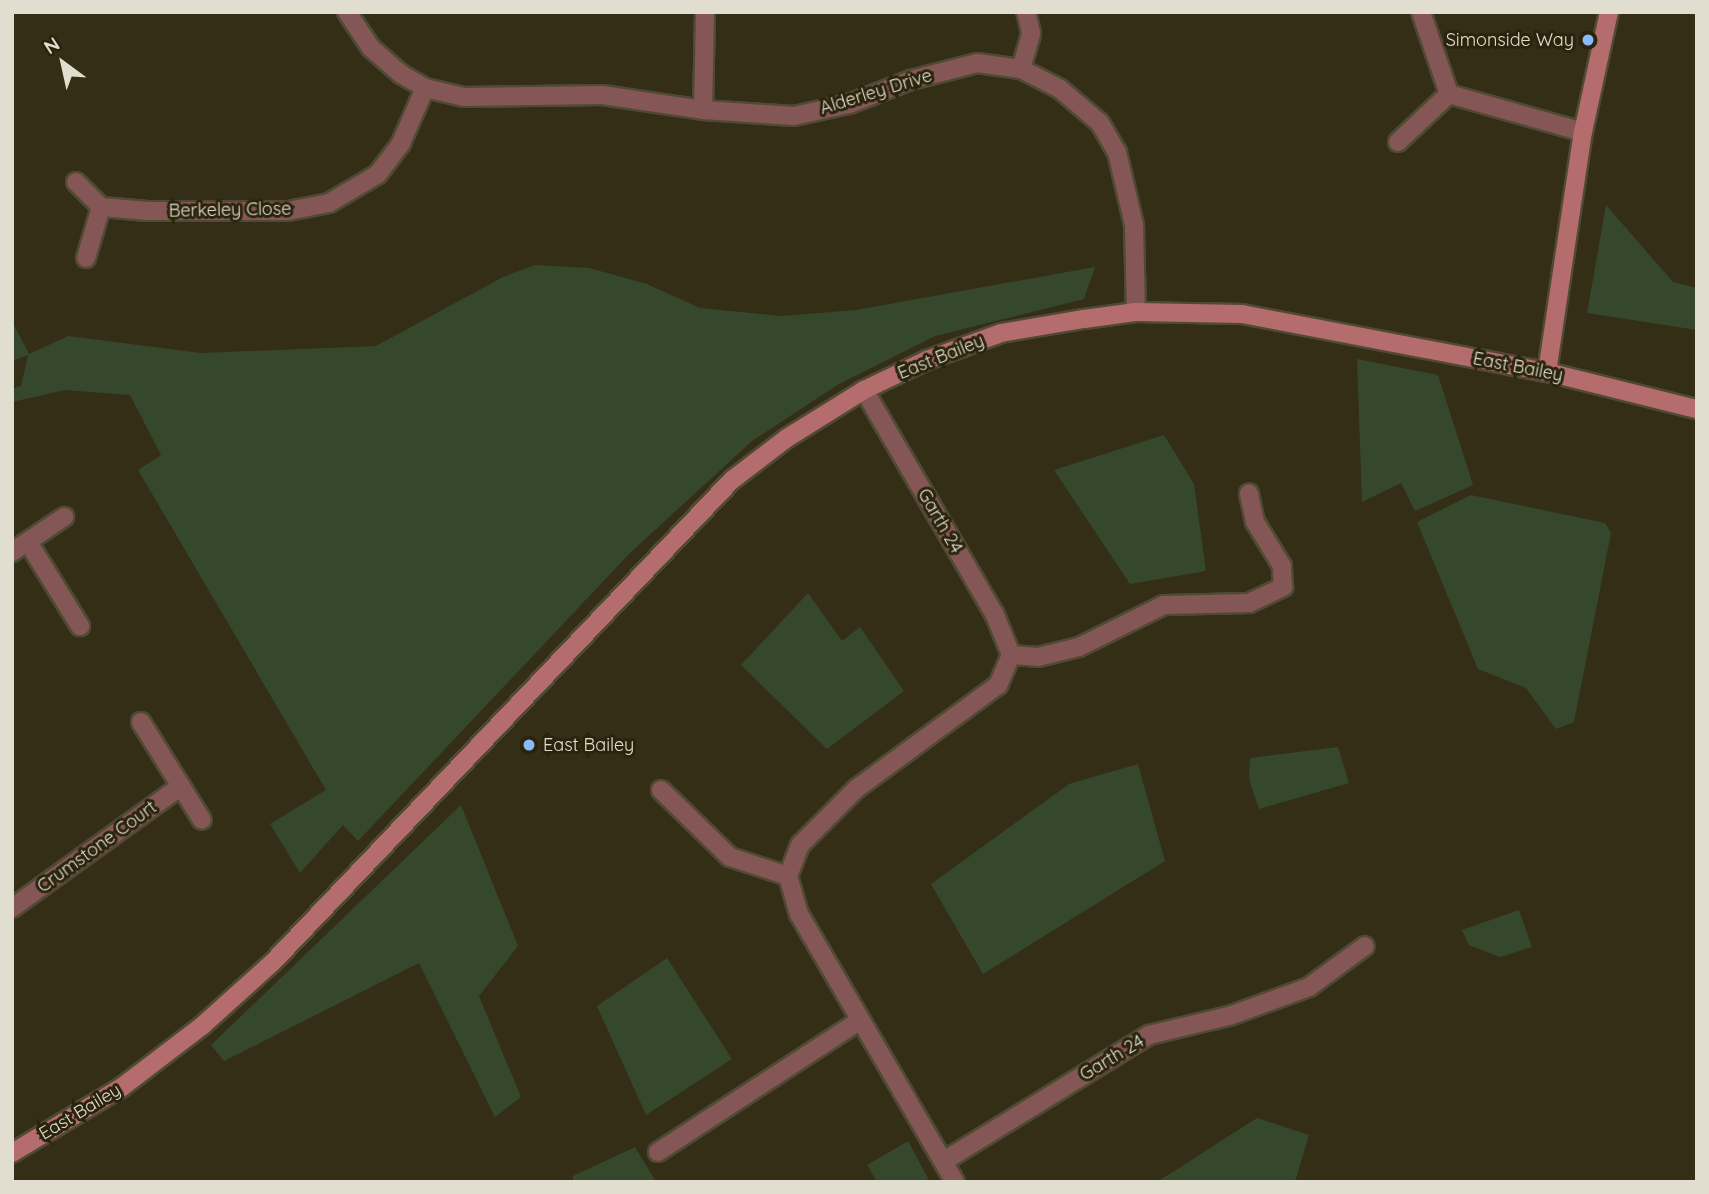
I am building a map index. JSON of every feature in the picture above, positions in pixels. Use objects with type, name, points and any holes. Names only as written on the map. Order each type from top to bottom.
[{"type":"street","name":"Alderley Drive","points":[[347,12],[372,48],[425,88],[464,97],[602,94],[704,110],[794,116],[849,104],[911,79],[977,63],[1021,69],[1059,89],[1100,124],[1117,152],[1134,225],[1136,313]]},
{"type":"street","points":[[704,110],[705,12]]},
{"type":"street","points":[[1021,69],[1031,33],[1026,12]]},
{"type":"street","points":[[1421,12],[1449,94]]},
{"type":"street","points":[[1547,372],[1583,132],[1609,12]]},
{"type":"street","name":"Berkeley Close","points":[[101,207],[148,211],[288,211],[329,203],[378,174],[401,143],[425,88]]},
{"type":"street","points":[[1449,94],[1583,132]]},
{"type":"street","points":[[1398,142],[1449,94]]},
{"type":"street","points":[[76,182],[101,207],[86,258]]},
{"type":"street","name":"East Bailey","points":[[12,1153],[122,1087],[203,1025],[273,962],[732,480],[787,438],[863,390],[927,360],[1001,333],[1136,313],[1242,314],[1547,372],[1697,409]]},
{"type":"street","name":"Garth 24","points":[[863,390],[995,615],[1011,655]]},
{"type":"street","points":[[955,1182],[799,914],[788,876],[800,845],[856,789],[998,685],[1011,655],[1038,657],[1079,647],[1164,605],[1249,603],[1283,587],[1282,566],[1255,522],[1249,494]]},
{"type":"street","points":[[64,517],[20,547],[80,626]]},
{"type":"street","points":[[141,722],[202,820]]},
{"type":"street","name":"Crumstone Court","points":[[12,908],[181,786]]},
{"type":"street","points":[[661,790],[730,857],[788,876]]},
{"type":"street","name":"Garth 24","points":[[944,1161],[1149,1035],[1232,1015],[1308,987],[1365,946]]},
{"type":"street","points":[[658,1152],[859,1021]]},
{"type":"green space","points":[[1606,205],[1673,282],[1697,288],[1697,330],[1587,313]]},
{"type":"green space","points":[[535,265],[589,268],[647,284],[700,308],[781,316],[856,310],[1095,267],[1084,299],[935,336],[839,384],[752,441],[630,553],[358,841],[343,825],[300,873],[270,824],[326,790],[138,470],[161,455],[130,395],[65,390],[12,402],[12,389],[21,386],[28,355],[12,361],[12,321],[29,354],[68,336],[201,353],[376,346],[503,277]]},
{"type":"green space","points":[[1357,359],[1438,375],[1473,485],[1415,511],[1401,483],[1362,502]]},
{"type":"green space","points":[[1164,435],[1194,484],[1206,571],[1130,584],[1054,470]]},
{"type":"green space","points":[[1471,495],[1605,523],[1611,533],[1574,722],[1556,729],[1526,688],[1478,669],[1417,522]]},
{"type":"green space","points":[[808,593],[842,641],[860,627],[904,691],[827,749],[741,665]]},
{"type":"green space","points":[[1338,747],[1349,783],[1259,809],[1249,779],[1250,758]]},
{"type":"green space","points":[[1138,764],[1165,861],[983,974],[931,884],[1069,784]]},
{"type":"green space","points":[[461,805],[518,946],[479,996],[521,1097],[495,1117],[419,963],[224,1061],[211,1045]]},
{"type":"green space","points":[[1519,910],[1532,947],[1500,957],[1469,945],[1462,930]]},
{"type":"green space","points":[[667,958],[732,1059],[646,1115],[597,1006]]},
{"type":"green space","points":[[1257,1118],[1309,1135],[1295,1182],[1157,1182]]},
{"type":"green space","points":[[908,1141],[930,1182],[877,1182],[867,1165]]},
{"type":"green space","points":[[635,1147],[656,1182],[573,1182],[573,1176]]},
{"type":"place","name":"Simonside Way","points":[[1588,40]]},
{"type":"place","name":"East Bailey","points":[[529,745]]}]
